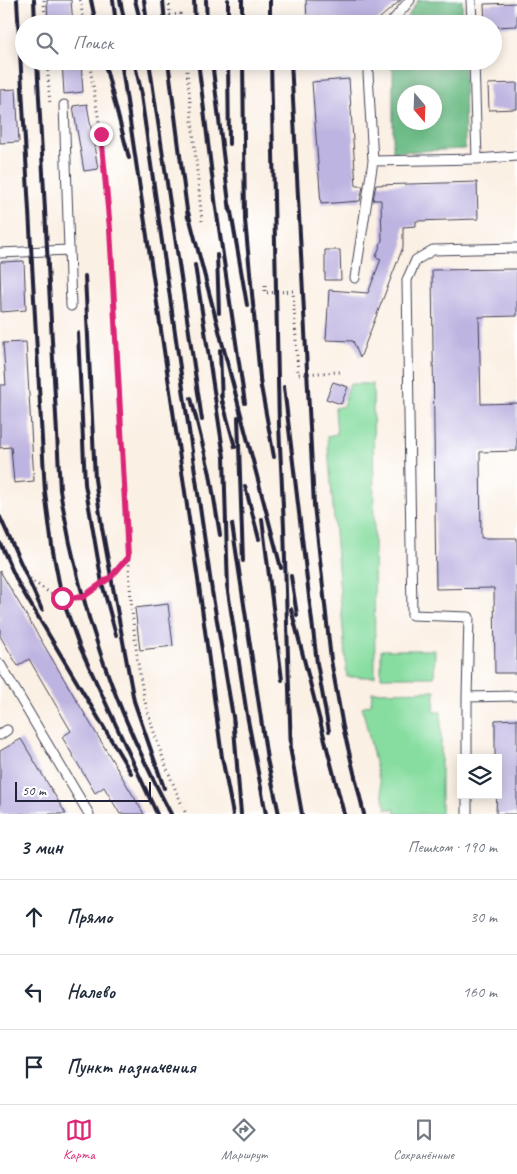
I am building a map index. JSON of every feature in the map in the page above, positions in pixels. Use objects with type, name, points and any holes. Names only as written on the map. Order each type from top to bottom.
[{"type":"lane","points":[[398,15],[410,0]]},
{"type":"lane","points":[[471,0],[472,15]]},
{"type":"lane","points":[[355,278],[373,161],[368,70]]},
{"type":"lane","points":[[474,70],[477,159]]},
{"type":"lane","points":[[64,105],[71,306]]},
{"type":"lane","points":[[373,161],[477,159],[517,156]]},
{"type":"lane","points":[[467,754],[469,617],[412,615],[406,280],[416,260],[433,250],[517,248]]},
{"type":"lane","points":[[0,253],[69,250]]},
{"type":"lane","points":[[0,664],[89,814]]},
{"type":"lane","points":[[467,698],[517,696]]},
{"type":"lane","points":[[467,799],[467,814]]},
{"type":"path","points":[[44,0],[45,15]]},
{"type":"path","points":[[80,0],[82,15]]},
{"type":"path","points":[[169,0],[170,15]]},
{"type":"path","points":[[47,70],[49,105],[64,105]]},
{"type":"path","points":[[90,70],[101,134],[110,229],[128,557],[136,652],[147,708],[168,774],[186,814]]},
{"type":"path","points":[[187,70],[202,221]]},
{"type":"path","points":[[265,285],[266,293],[293,291],[298,374],[340,372]]},
{"type":"path","points":[[26,576],[62,598],[83,597],[112,576],[128,557]]},
{"type":"green space","points":[[418,0],[462,0],[463,15],[409,15]]},
{"type":"green space","points":[[393,70],[464,70],[465,149],[393,152]]},
{"type":"green space","points":[[350,384],[373,384],[375,677],[347,677],[327,436],[337,434],[335,408],[343,406]]},
{"type":"green space","points":[[381,650],[435,650],[434,677],[381,677]]},
{"type":"green space","points":[[435,691],[434,712],[441,712],[441,814],[395,814],[395,809],[386,809],[362,707],[371,704],[372,692]]},
{"type":"building","points":[[47,0],[71,0],[72,15],[48,15]]},
{"type":"building","points":[[306,0],[401,0],[384,15],[307,15]]},
{"type":"building","points":[[517,3],[517,26],[502,27],[502,15],[485,15],[484,4]]},
{"type":"building","points":[[63,70],[82,70],[83,92],[64,94]]},
{"type":"building","points":[[349,79],[356,186],[363,186],[360,201],[321,204],[312,82]]},
{"type":"building","points":[[517,83],[517,109],[489,110],[488,84]]},
{"type":"building","points":[[16,89],[19,142],[0,143],[0,90]]},
{"type":"building","points":[[87,104],[98,169],[84,171],[73,106]]},
{"type":"building","points":[[477,182],[478,219],[416,221],[416,226],[403,227],[403,247],[360,358],[353,341],[326,340],[329,290],[368,293],[381,259],[376,257],[382,240],[381,200],[373,200],[376,185]]},
{"type":"building","points":[[325,250],[340,250],[341,280],[325,280]]},
{"type":"building","points":[[24,261],[26,310],[1,312],[0,262]]},
{"type":"building","points":[[517,269],[517,316],[479,317],[481,404],[517,403],[517,451],[480,452],[481,538],[517,538],[517,673],[495,673],[494,588],[436,589],[432,270]]},
{"type":"building","points":[[26,342],[34,481],[14,483],[11,447],[0,448],[0,385],[6,385],[3,343]]},
{"type":"building","points":[[333,382],[348,387],[341,404],[326,399]]},
{"type":"building","points":[[0,571],[144,814],[120,814],[104,787],[95,793],[62,737],[71,731],[29,659],[18,666],[0,636]]},
{"type":"building","points":[[168,604],[173,646],[140,650],[135,608]]},
{"type":"building","points":[[517,719],[517,814],[496,814],[497,799],[502,799],[502,754],[495,754],[495,720]]},
{"type":"building","points":[[21,739],[66,814],[0,814],[0,751]]},
{"type":"railway","points":[[17,0],[18,15]]},
{"type":"railway","points":[[34,0],[35,15]]},
{"type":"railway","points":[[91,0],[94,15]]},
{"type":"railway","points":[[113,0],[115,15]]},
{"type":"railway","points":[[120,0],[123,15]]},
{"type":"railway","points":[[135,0],[139,15]]},
{"type":"railway","points":[[144,0],[146,15]]},
{"type":"railway","points":[[163,0],[164,15]]},
{"type":"railway","points":[[194,0],[195,15]]},
{"type":"railway","points":[[206,0],[207,15]]},
{"type":"railway","points":[[228,0],[228,15]]},
{"type":"railway","points":[[242,0],[242,15]]},
{"type":"railway","points":[[270,0],[270,15]]},
{"type":"railway","points":[[21,70],[45,492],[52,546],[62,598],[79,645],[157,814]]},
{"type":"railway","points":[[37,70],[60,490],[77,576],[102,657],[133,736],[171,814]]},
{"type":"railway","points":[[106,70],[129,158]]},
{"type":"railway","points":[[122,70],[200,593]]},
{"type":"railway","points":[[136,70],[142,95]]},
{"type":"railway","points":[[150,70],[202,420]]},
{"type":"railway","points":[[169,70],[188,218]]},
{"type":"railway","points":[[199,70],[216,208],[245,403]]},
{"type":"railway","points":[[213,70],[230,212]]},
{"type":"railway","points":[[228,70],[229,144]]},
{"type":"railway","points":[[243,70],[245,220],[261,388]]},
{"type":"railway","points":[[271,70],[279,425],[291,753]]},
{"type":"railway","points":[[291,70],[314,505],[331,660],[343,727],[364,814]]},
{"type":"railway","points":[[140,88],[212,591],[234,723]]},
{"type":"railway","points":[[230,206],[247,305]]},
{"type":"railway","points":[[188,212],[281,568]]},
{"type":"railway","points":[[217,255],[219,313]]},
{"type":"railway","points":[[195,265],[224,457],[228,590]]},
{"type":"railway","points":[[85,276],[95,479],[102,528],[134,701],[164,788]]},
{"type":"railway","points":[[78,333],[85,484],[102,583],[116,635]]},
{"type":"railway","points":[[220,350],[222,403]]},
{"type":"railway","points":[[260,381],[274,457]]},
{"type":"railway","points":[[284,387],[317,663],[329,731]]},
{"type":"railway","points":[[221,396],[235,447]]},
{"type":"railway","points":[[191,398],[210,474],[220,535]]},
{"type":"railway","points":[[238,417],[243,561]]},
{"type":"railway","points":[[245,486],[259,539]]},
{"type":"railway","points":[[0,517],[42,610]]},
{"type":"railway","points":[[262,519],[282,680]]},
{"type":"railway","points":[[232,524],[267,759],[279,814]]},
{"type":"railway","points":[[0,543],[18,583],[131,773]]},
{"type":"railway","points":[[291,576],[297,615]]},
{"type":"railway","points":[[227,585],[247,715],[266,814]]},
{"type":"railway","points":[[199,586],[222,757],[233,814]]},
{"type":"railway","points":[[291,609],[344,814]]},
{"type":"railway","points":[[233,716],[241,814]]},
{"type":"railway","points":[[290,747],[302,814]]},
{"type":"route","points":[[62,598],[83,597],[112,576],[128,557],[124,451],[110,229],[101,134]]}]
